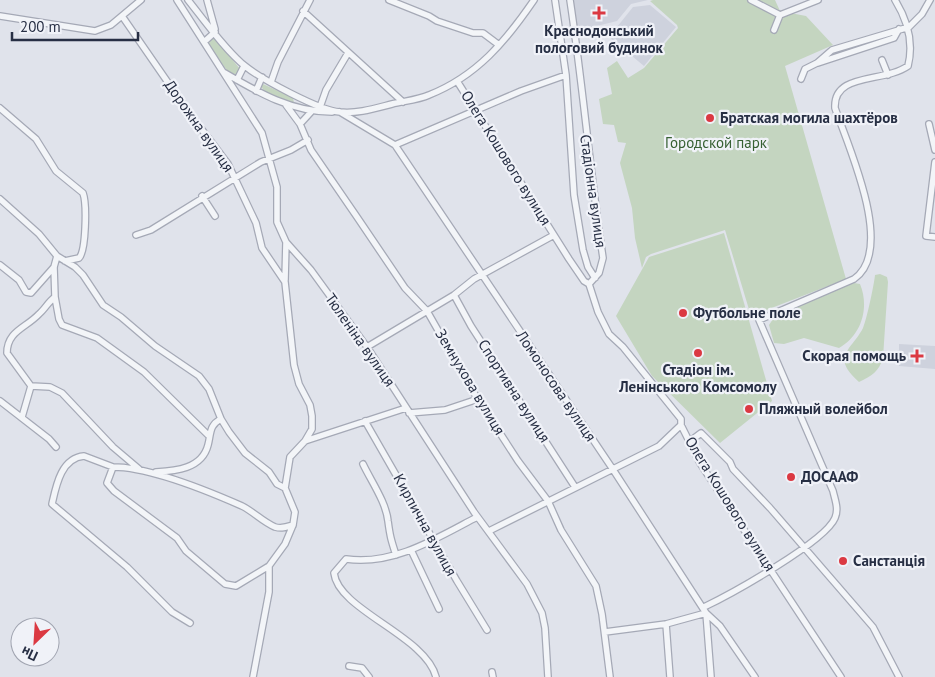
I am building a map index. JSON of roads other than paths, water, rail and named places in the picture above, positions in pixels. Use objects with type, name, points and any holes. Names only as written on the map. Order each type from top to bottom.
[{"type":"street","points":[[0,16],[95,31],[111,25],[141,0]]},
{"type":"street","name":"Тюленіна вулиця","points":[[177,0],[262,133],[271,158],[277,187],[277,222],[286,242],[310,270],[367,348],[477,517],[527,584],[542,613],[546,628],[548,677]]},
{"type":"street","points":[[188,0],[244,66],[298,96],[320,106],[340,112]]},
{"type":"street","points":[[207,0],[216,33]]},
{"type":"street","points":[[271,82],[278,62],[302,11],[310,0]]},
{"type":"street","points":[[388,0],[437,21],[473,33],[481,32],[499,45]]},
{"type":"street","points":[[223,72],[286,106],[311,112],[374,109],[428,96],[457,81],[482,63],[517,26],[534,0]]},
{"type":"street","name":"Стадіонна вулиця","points":[[555,0],[566,75],[574,195],[583,250],[588,267],[596,278],[602,266],[603,258],[584,120],[583,84],[570,0]]},
{"type":"street","points":[[751,0],[780,15]]},
{"type":"street","points":[[774,30],[780,15],[818,0]]},
{"type":"street","points":[[605,632],[666,624],[705,610],[804,548],[828,527],[835,518],[837,506],[833,491],[760,320],[854,279],[865,268],[870,230],[868,205],[835,108],[835,98],[837,92],[847,84],[888,75],[908,66],[912,52],[908,27],[894,0]]},
{"type":"street","points":[[802,78],[805,69],[817,63],[832,50],[908,27],[922,14],[930,0]]},
{"type":"street","points":[[186,16],[196,9]]},
{"type":"street","points":[[302,11],[403,102]]},
{"type":"street","name":"Дорожна вулиця","points":[[122,16],[201,130],[228,164],[256,223],[262,248],[285,282],[294,365],[299,384],[310,405],[312,416],[312,429],[305,441]]},
{"type":"street","points":[[204,42],[216,33]]},
{"type":"street","points":[[320,106],[326,90],[348,53]]},
{"type":"street","points":[[882,60],[888,75]]},
{"type":"street","points":[[237,80],[244,66]]},
{"type":"street","points":[[395,145],[521,91],[566,75]]},
{"type":"street","points":[[256,91],[262,77]]},
{"type":"street","name":"Олега Кошового вулиця","points":[[457,81],[554,235],[584,281],[589,284],[598,312],[609,334],[623,347],[681,419],[681,425],[689,442],[723,499],[841,677]]},
{"type":"street","points":[[296,108],[298,96]]},
{"type":"street","name":"Земнухова вулиця","points":[[286,106],[300,124],[311,150],[405,288],[427,311],[478,398],[518,460],[548,501],[561,530],[596,586],[605,632],[610,677]]},
{"type":"street","points":[[0,108],[36,139],[56,171],[83,193],[86,213],[82,252],[79,258],[65,261]]},
{"type":"street","points":[[300,124],[311,112]]},
{"type":"street","name":"Ломоносова вулиця","points":[[340,112],[395,145],[705,610],[730,638],[754,677]]},
{"type":"street","points":[[929,124],[935,150]]},
{"type":"street","points":[[136,235],[151,230],[202,196],[261,162],[308,140]]},
{"type":"street","points":[[935,162],[926,236],[935,237]]},
{"type":"street","points":[[202,196],[215,216]]},
{"type":"street","points":[[0,199],[39,234],[57,256],[83,275],[102,305],[121,317],[155,346],[199,376],[209,389],[221,419],[245,453],[269,472],[277,484],[285,488]]},
{"type":"street","points":[[367,348],[454,295],[481,276],[554,235]]},
{"type":"street","points":[[285,282],[286,242]]},
{"type":"street","points":[[57,256],[54,267],[55,297],[62,325],[97,338],[144,372],[208,436]]},
{"type":"street","points":[[0,265],[19,280],[26,292],[32,293],[54,267]]},
{"type":"street","points":[[589,284],[596,278]]},
{"type":"street","name":"Спортивна вулиця","points":[[454,295],[471,326],[575,487]]},
{"type":"street","points":[[22,417],[31,386],[8,352],[7,346],[16,330],[38,315],[55,297]]},
{"type":"street","points":[[31,386],[50,387],[62,393],[114,447],[139,469]]},
{"type":"street","points":[[113,467],[107,483],[114,491],[177,538],[186,551],[219,580],[225,584],[236,586],[269,566],[285,544],[294,525],[295,512],[285,488],[290,457],[305,441],[365,421],[407,411],[445,410],[478,398]]},
{"type":"street","points":[[0,401],[49,439],[56,447]]},
{"type":"street","points":[[152,473],[177,471],[191,466],[203,455],[208,445],[208,436],[216,422],[221,419]]},
{"type":"street","name":"Кирпична вулиця","points":[[365,421],[487,630]]},
{"type":"street","points":[[489,532],[612,468],[659,446],[681,425]]},
{"type":"street","points":[[689,442],[701,433],[706,438],[873,627],[899,677]]},
{"type":"street","points":[[190,623],[172,612],[127,567],[52,504],[60,473],[78,456],[84,456],[113,467],[139,469],[152,473],[244,507],[277,527],[284,528],[294,525]]},
{"type":"street","points":[[363,464],[383,505],[388,521],[388,531],[396,555]]},
{"type":"street","points":[[436,677],[421,652],[351,599],[335,580],[334,573],[346,559],[366,562],[396,555],[434,540],[477,517]]},
{"type":"street","points":[[411,550],[439,609]]},
{"type":"street","points":[[252,677],[270,592],[269,566]]},
{"type":"street","points":[[705,610],[711,677]]},
{"type":"street","points":[[666,624],[670,677]]},
{"type":"street","points":[[349,666],[362,668],[369,677]]},
{"type":"place","name":"Краснодонський пологовий будинок","points":[[599,13]]},
{"type":"place","name":"Братская могила шахтёров","points":[[710,118]]},
{"type":"place","name":"Футбольне поле","points":[[683,313]]},
{"type":"place","name":"Стадіон ім. Ленінського Комсомолу","points":[[698,353]]},
{"type":"place","name":"Скорая помощь","points":[[917,356]]},
{"type":"place","name":"Пляжный волейбол","points":[[749,409]]},
{"type":"place","name":"ДОСААФ","points":[[791,477]]},
{"type":"place","name":"Санстанція","points":[[843,561]]},
{"type":"park label","name":"Городской парк","points":[[716,143]]}]
